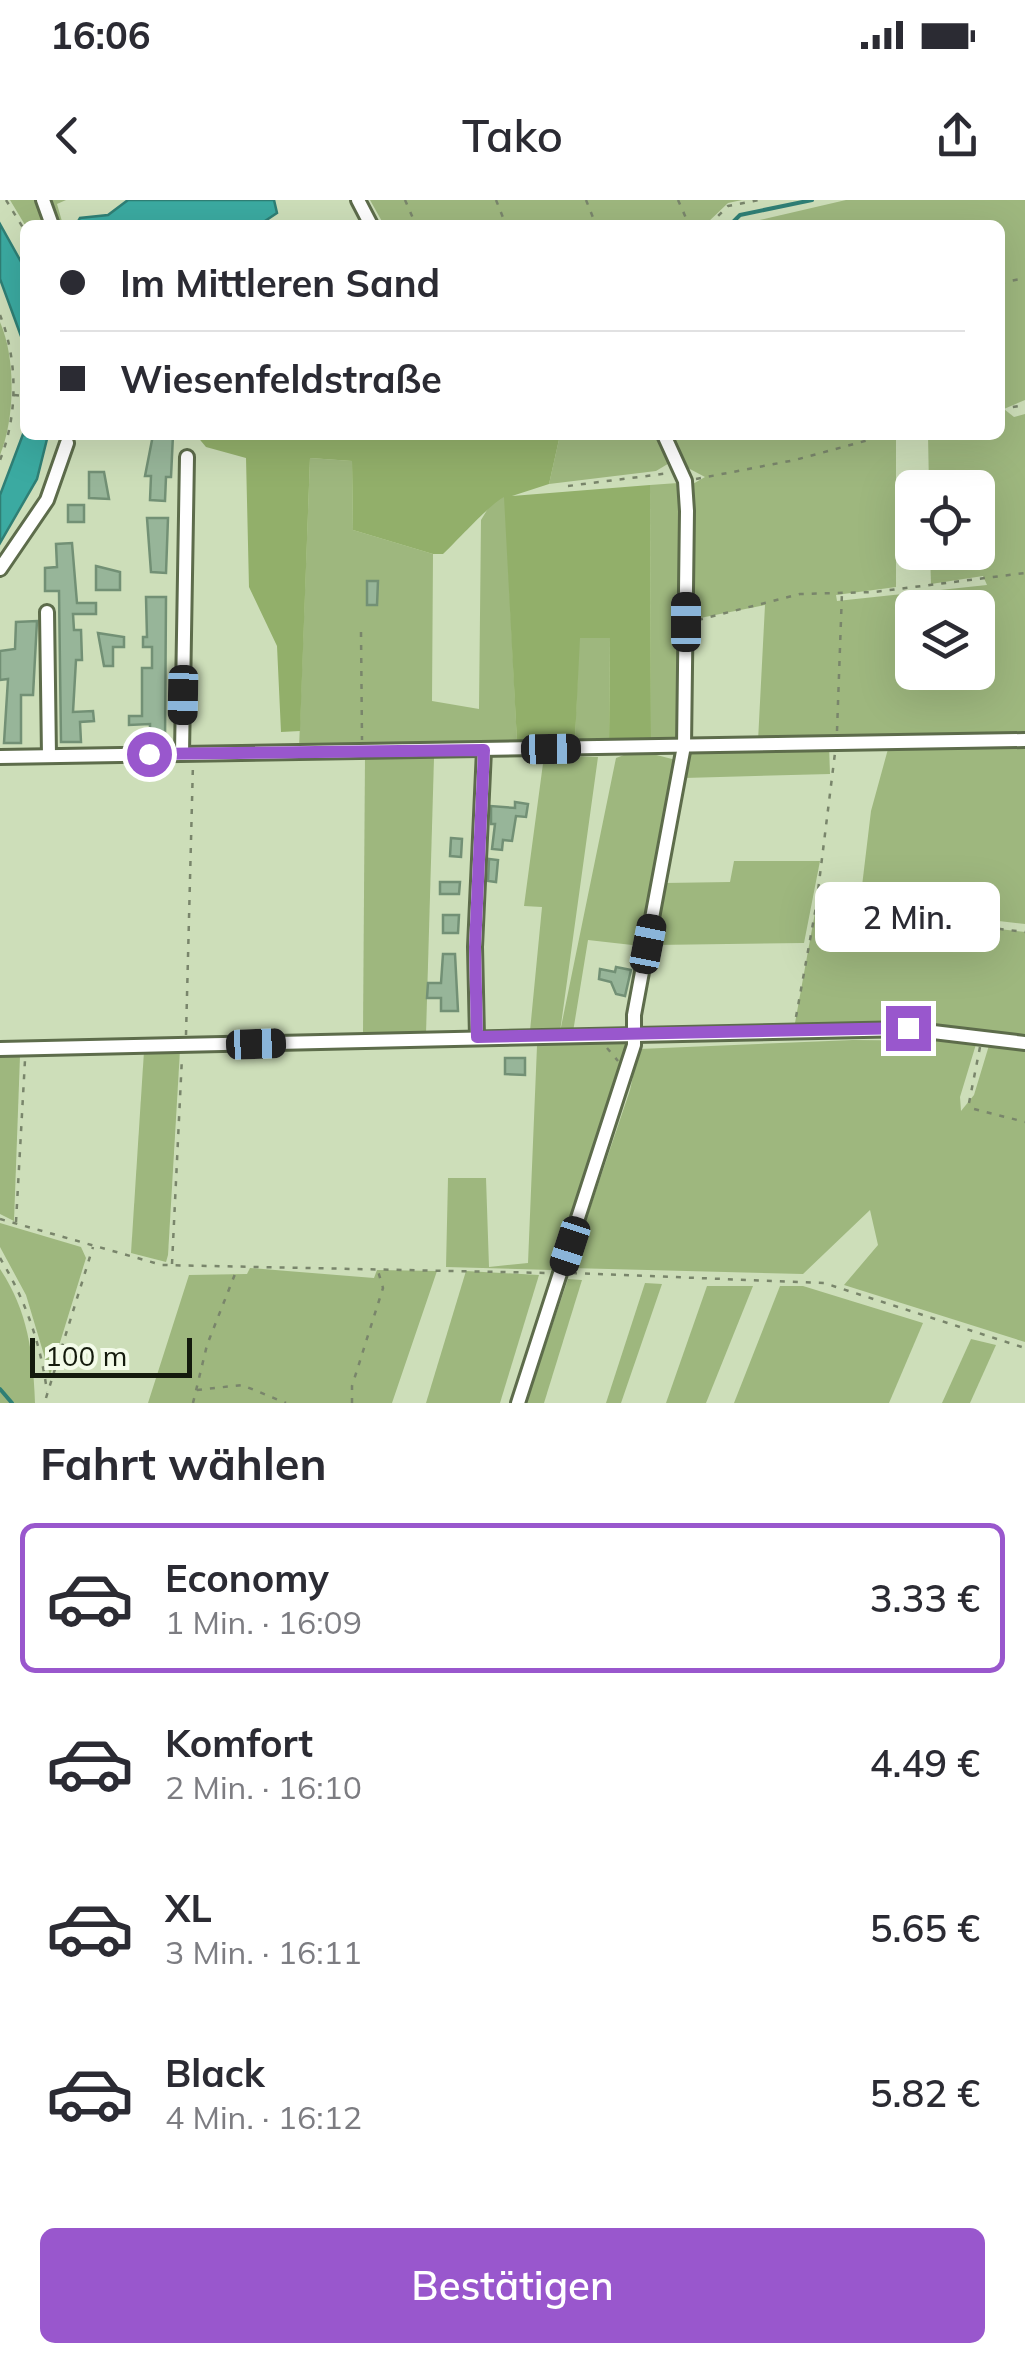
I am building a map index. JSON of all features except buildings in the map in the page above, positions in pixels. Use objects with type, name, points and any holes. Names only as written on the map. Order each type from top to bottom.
[{"type":"street","points":[[518,1403],[627,1067],[684,746],[683,477],[666,440]]},
{"type":"street","points":[[0,569],[47,500],[68,442]]},
{"type":"street","points":[[187,457],[188,754]]},
{"type":"street","points":[[47,612],[49,756]]},
{"type":"street","points":[[0,757],[1025,740]]},
{"type":"street","points":[[477,1037],[475,947],[484,750]]},
{"type":"street","points":[[0,1049],[794,1034],[908,1028],[1025,1042]]},
{"type":"path","points":[[6,200],[20,223]]},
{"type":"path","points":[[678,200],[686,218]]},
{"type":"path","points":[[714,220],[728,206],[759,200]]},
{"type":"path","points":[[0,316],[12,358],[8,434],[0,460]]},
{"type":"path","points":[[12,395],[20,396]]},
{"type":"path","points":[[568,486],[683,477],[796,460],[868,440]]},
{"type":"path","points":[[686,622],[774,598],[962,584],[1025,573]]},
{"type":"path","points":[[794,1034],[816,907],[836,744],[842,592]]},
{"type":"path","points":[[361,632],[362,752]]},
{"type":"path","points":[[172,1266],[182,1046],[189,1013],[188,754]]},
{"type":"path","points":[[816,907],[1025,932]]},
{"type":"path","points":[[604,1036],[610,1053],[627,1067]]},
{"type":"path","points":[[985,1036],[968,1088],[969,1103],[974,1109],[1025,1122]]},
{"type":"path","points":[[15,1222],[25,1049]]},
{"type":"path","points":[[0,1219],[172,1266],[561,1272],[824,1283],[1025,1348]]},
{"type":"path","points":[[45,1400],[93,1245]]},
{"type":"path","points":[[0,1258],[20,1290],[38,1346],[45,1400]]},
{"type":"path","points":[[193,1403],[207,1345],[238,1268]]},
{"type":"path","points":[[352,1403],[352,1386],[383,1288],[377,1270]]},
{"type":"path","points":[[196,1390],[242,1385],[286,1403]]},
{"type":"green space","points":[[10,200],[66,200],[57,204],[62,220],[22,220]]},
{"type":"green space","points":[[370,200],[742,200],[728,203],[710,220],[381,220]]},
{"type":"green space","points":[[846,200],[1025,200],[1025,400],[1005,409],[1005,220],[760,220]]},
{"type":"green space","points":[[0,322],[9,353],[12,388],[9,424],[0,455]]},
{"type":"green space","points":[[1005,410],[1014,417],[1025,414],[1025,734],[758,741],[765,605],[690,620],[691,485],[705,477],[688,468],[674,440],[896,440],[896,587],[836,595],[837,601],[895,595],[895,690],[995,690],[995,590],[940,590],[987,585],[983,576],[931,584],[931,570],[995,570],[995,470],[929,470],[928,440],[1005,440]]},
{"type":"green space","points":[[200,440],[559,440],[549,484],[512,496],[650,485],[651,739],[609,744],[610,638],[580,638],[575,739],[517,742],[504,497],[443,554],[433,554],[353,530],[352,461],[310,458],[300,731],[281,732],[277,646],[249,587],[246,458],[206,447]]},
{"type":"green space","points":[[559,440],[659,440],[671,462],[656,471],[549,484]]},
{"type":"green space","points":[[310,458],[352,461],[353,530],[433,554],[432,701],[479,709],[481,520],[492,502],[505,496],[517,742],[299,749]]},
{"type":"green space","points":[[678,483],[682,584],[678,741],[651,739],[650,485]]},
{"type":"green space","points":[[579,638],[610,638],[609,744],[575,739]]},
{"type":"green space","points":[[829,745],[830,774],[684,778],[688,750]]},
{"type":"green space","points":[[1025,745],[1025,924],[853,904],[862,886],[871,811],[888,749]]},
{"type":"green space","points":[[637,750],[676,760],[659,868],[641,946],[588,940],[573,1032],[560,1032],[616,758]]},
{"type":"green space","points":[[544,756],[598,757],[560,1032],[530,1031],[542,907],[524,906]]},
{"type":"green space","points":[[365,757],[434,758],[426,1034],[363,1034]]},
{"type":"green space","points":[[734,861],[820,861],[804,943],[654,945],[664,883],[730,882]]},
{"type":"green space","points":[[816,907],[1025,932],[1025,1043],[981,1036],[793,1034]]},
{"type":"green space","points":[[580,1038],[627,1039],[631,1044],[560,1266],[552,1270],[446,1267],[448,1178],[486,1178],[489,1267],[528,1263],[537,1046]]},
{"type":"green space","points":[[853,1040],[977,1041],[960,1097],[961,1111],[974,1095],[990,1042],[1025,1050],[1025,1342],[844,1285],[878,1245],[870,1210],[803,1274],[570,1268],[630,1090],[639,1049]]},
{"type":"green space","points":[[180,1050],[166,1262],[131,1253],[144,1051]]},
{"type":"green space","points":[[0,1056],[20,1056],[14,1221],[0,1214]]},
{"type":"green space","points":[[0,1223],[81,1247],[86,1258],[50,1375],[26,1295],[0,1247]]},
{"type":"green space","points":[[250,1268],[374,1278],[377,1270],[437,1271],[392,1403],[148,1403],[189,1275],[247,1274]]},
{"type":"green space","points":[[0,1269],[17,1301],[27,1333],[35,1403],[0,1403]]},
{"type":"green space","points":[[466,1271],[539,1275],[500,1403],[426,1403]]},
{"type":"green space","points":[[568,1279],[582,1280],[544,1403],[526,1403]]},
{"type":"green space","points":[[645,1283],[662,1284],[621,1403],[606,1403]]},
{"type":"green space","points":[[707,1286],[753,1286],[706,1403],[666,1403]]},
{"type":"green space","points":[[780,1286],[803,1286],[923,1323],[889,1403],[734,1403]]},
{"type":"green space","points":[[971,1339],[996,1345],[970,1403],[942,1403]]},
{"type":"water","points":[[128,200],[274,200],[277,213],[266,220],[79,220],[108,215]]},
{"type":"water","points":[[0,224],[20,260],[20,333],[0,279]]},
{"type":"water","points":[[21,440],[47,440],[37,479],[0,543],[0,495]]},
{"type":"waterway","points":[[735,220],[740,215],[812,200]]},
{"type":"waterway","points":[[0,1389],[12,1403]]},
{"type":"route","points":[[149,754],[242,756],[484,750],[475,947],[477,1037],[794,1034],[908,1028]]}]
